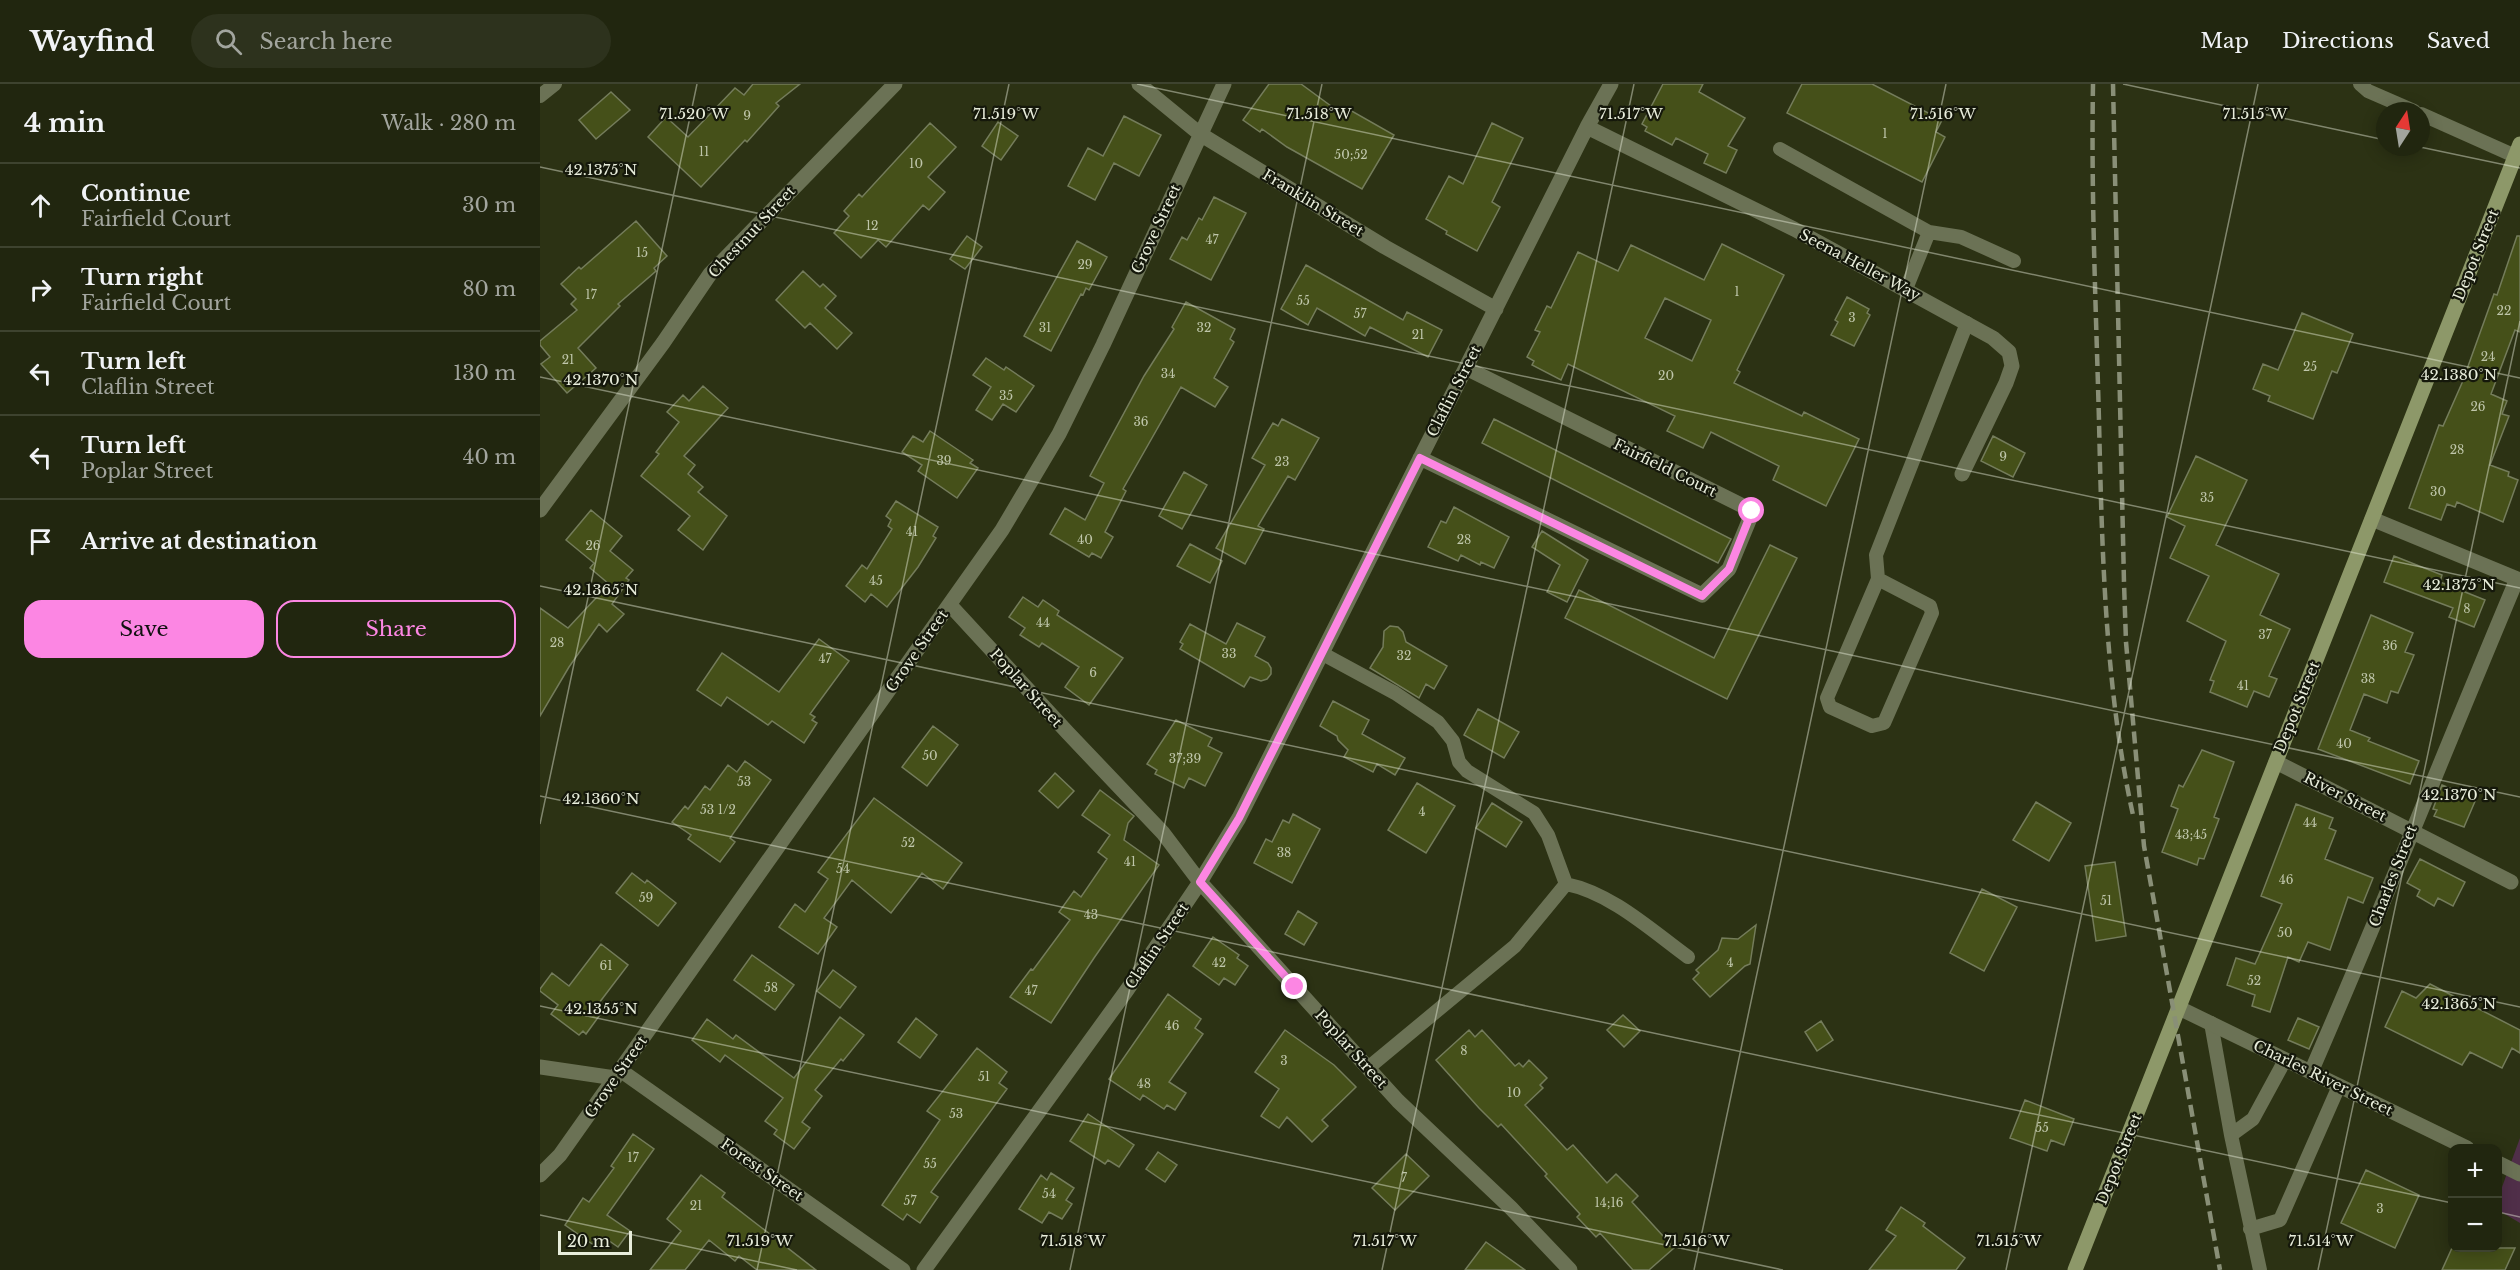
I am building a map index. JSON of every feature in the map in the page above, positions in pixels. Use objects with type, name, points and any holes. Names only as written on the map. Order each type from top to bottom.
[{"type":"main road","name":"Depot Street","points":[[2074,1270],[2518,150]]},
{"type":"street","name":"Chestnut Street","points":[[540,510],[663,343],[710,274],[895,84]]},
{"type":"street","name":"Franklin Street","points":[[1139,84],[1200,134],[1385,247],[1497,309]]},
{"type":"street","name":"Grove Street","points":[[540,1175],[560,1155],[1002,530],[1059,434],[1103,345],[1224,84]]},
{"type":"street","name":"Claflin Street","points":[[924,1270],[1127,990],[1200,882],[1239,818],[1587,127],[1611,84]]},
{"type":"street","name":"Seena Heller Way","points":[[1587,127],[1693,178],[1906,289],[1993,338],[2009,352],[2012,366],[2006,383],[1962,474]]},
{"type":"street","name":"Fairfield Court","points":[[1420,458],[1702,596],[1729,569],[1752,511],[1466,368]]},
{"type":"street","points":[[2372,519],[2519,580]]},
{"type":"street","name":"Charles Street","points":[[2311,1072],[2373,928],[2411,830],[2519,580]]},
{"type":"street","name":"Poplar Street","points":[[950,605],[1163,833],[1200,882],[1398,1101],[1511,1208],[1570,1270]]},
{"type":"street","name":"River Street","points":[[2276,762],[2511,882]]},
{"type":"street","name":"Charles River Street","points":[[2179,1008],[2457,1144]]},
{"type":"street","name":"Forest Street","points":[[540,1067],[618,1074],[903,1270]]},
{"type":"street","points":[[2502,1165],[2520,1174]]},
{"type":"lane","points":[[540,96],[555,84]]},
{"type":"lane","points":[[2360,84],[2368,91],[2393,102]]},
{"type":"lane","points":[[2430,117],[2518,150]]},
{"type":"lane","points":[[1780,149],[1929,232],[1961,237],[2014,261]]},
{"type":"lane","points":[[1906,289],[1929,232]]},
{"type":"lane","points":[[1878,579],[1930,606],[1932,613],[1884,723],[1872,726],[1830,706],[1827,698],[1878,579],[1876,555],[1967,323]]},
{"type":"lane","points":[[1323,654],[1395,693],[1438,722],[1453,741],[1459,762],[1467,771],[1534,813],[1548,836],[1566,884]]},
{"type":"lane","points":[[1566,884],[1583,887],[1616,905],[1688,957]]},
{"type":"lane","points":[[1368,1068],[1515,946],[1566,884]]},
{"type":"lane","points":[[2211,1023],[2231,1135],[2260,1270]]},
{"type":"lane","points":[[2231,1135],[2253,1119],[2285,1060]]},
{"type":"lane","points":[[2250,1229],[2280,1221],[2339,1086]]},
{"type":"shaded area","points":[[2520,1138],[2520,1223],[2502,1212],[2502,1187]]},
{"type":"building","points":[[753,84],[800,84],[776,103],[779,106],[747,142],[745,140],[701,187],[648,137],[666,117],[688,137],[735,88],[744,95]]},
{"type":"building","points":[[1269,84],[1301,84],[1346,117],[1350,110],[1394,135],[1362,189],[1287,147],[1262,129],[1260,132],[1243,120]]},
{"type":"building","points":[[1663,84],[1703,84],[1699,92],[1745,118],[1728,146],[1737,150],[1726,173],[1704,163],[1708,154],[1676,138],[1672,145],[1645,131],[1647,127],[1642,124]]},
{"type":"building","points":[[1802,84],[1872,84],[1942,120],[1936,132],[1945,137],[1922,182],[1787,113]]},
{"type":"building","points":[[611,92],[630,110],[596,139],[579,120]]},
{"type":"building","points":[[1124,116],[1161,135],[1139,176],[1114,163],[1095,200],[1068,186],[1088,148],[1103,156]]},
{"type":"building","points":[[998,122],[1018,136],[1001,160],[982,146]]},
{"type":"building","points":[[930,123],[956,147],[928,177],[945,192],[929,210],[923,205],[886,247],[878,240],[861,258],[834,233],[849,216],[844,211],[859,194],[862,197]]},
{"type":"building","points":[[1492,123],[1523,138],[1492,202],[1500,207],[1477,251],[1446,234],[1447,231],[1426,219],[1449,176],[1463,184]]},
{"type":"building","points":[[1214,197],[1246,213],[1211,280],[1170,259],[1182,237],[1187,240],[1199,218],[1202,220]]},
{"type":"building","points":[[636,221],[667,256],[654,268],[656,271],[618,304],[620,306],[578,348],[596,368],[567,393],[541,364],[550,357],[540,345],[540,341],[577,310],[571,304],[576,299],[561,284]]},
{"type":"building","points":[[967,236],[982,247],[965,269],[950,259]]},
{"type":"building","points":[[2517,236],[2520,236],[2520,332],[2515,330],[2491,394],[2507,401],[2502,414],[2509,416],[2490,465],[2509,472],[2508,476],[2518,480],[2503,522],[2457,502],[2455,507],[2447,504],[2441,520],[2409,508],[2439,425],[2443,426],[2462,383],[2494,294],[2497,295]]},
{"type":"building","points":[[1077,241],[1107,257],[1089,290],[1086,288],[1083,295],[1081,294],[1051,351],[1024,336]]},
{"type":"building","points":[[1722,244],[1784,275],[1737,370],[1740,372],[1734,383],[1802,416],[1804,412],[1859,439],[1826,506],[1773,480],[1779,466],[1711,432],[1703,448],[1667,431],[1675,416],[1568,364],[1561,380],[1532,365],[1534,361],[1527,357],[1540,332],[1535,330],[1547,306],[1551,308],[1578,252],[1618,271],[1631,245],[1704,280]],"holes":[[[1665,298],[1711,320],[1692,361],[1645,338]]]},
{"type":"building","points":[[1306,265],[1403,320],[1407,312],[1442,330],[1428,357],[1370,327],[1365,336],[1317,308],[1308,325],[1281,309]]},
{"type":"building","points":[[803,271],[820,287],[823,284],[836,296],[825,308],[852,333],[837,349],[810,323],[805,328],[776,300]]},
{"type":"building","points":[[1847,297],[1869,309],[1867,313],[1870,315],[1854,346],[1831,335],[1838,322],[1835,320]]},
{"type":"building","points":[[1186,302],[1235,329],[1230,339],[1234,342],[1214,378],[1228,387],[1215,407],[1181,387],[1123,489],[1126,491],[1105,532],[1113,537],[1101,558],[1092,553],[1089,557],[1050,534],[1065,508],[1085,520],[1104,483],[1090,476],[1144,376],[1174,329],[1172,327]]},
{"type":"building","points":[[2302,313],[2353,334],[2337,373],[2332,371],[2313,419],[2268,401],[2270,396],[2253,389],[2263,364],[2278,370]]},
{"type":"building","points":[[986,358],[1004,370],[1006,367],[1034,386],[1016,412],[1003,404],[992,420],[976,410],[991,387],[973,375]]},
{"type":"building","points":[[703,386],[728,408],[684,456],[695,465],[688,474],[703,487],[698,492],[727,516],[703,550],[678,530],[690,516],[641,476],[659,454],[656,452],[679,422],[667,412],[683,395],[689,401]]},
{"type":"building","points":[[1282,419],[1319,438],[1295,480],[1288,476],[1258,526],[1264,529],[1245,564],[1216,548],[1265,465],[1252,458],[1273,423],[1278,426]]},
{"type":"building","points":[[1494,419],[1731,539],[1718,563],[1482,443]]},
{"type":"building","points":[[930,431],[973,460],[970,463],[978,468],[957,498],[918,471],[922,465],[902,452],[913,436],[923,442]]},
{"type":"building","points":[[1993,436],[2025,453],[2013,477],[1981,461]]},
{"type":"building","points":[[2196,456],[2247,480],[2216,545],[2279,574],[2260,615],[2290,629],[2269,676],[2277,679],[2269,697],[2254,691],[2247,707],[2210,692],[2214,681],[2210,680],[2226,641],[2187,621],[2209,576],[2170,558],[2185,526],[2167,517]]},
{"type":"building","points":[[1184,472],[1207,485],[1182,529],[1159,516]]},
{"type":"building","points":[[896,501],[938,527],[933,536],[936,538],[918,567],[887,607],[871,594],[865,602],[846,586],[862,565],[867,569],[892,529],[888,526],[891,520],[886,516]]},
{"type":"building","points":[[1454,507],[1509,537],[1494,568],[1481,562],[1480,565],[1461,555],[1458,561],[1428,547],[1441,521],[1446,523]]},
{"type":"building","points":[[591,510],[622,536],[610,551],[633,570],[626,578],[629,580],[612,604],[624,614],[607,632],[599,624],[569,667],[540,716],[540,608],[568,628],[609,584],[590,568],[594,563],[566,540]]},
{"type":"building","points":[[1542,531],[1588,560],[1567,602],[1547,592],[1560,565],[1532,547]]},
{"type":"building","points":[[1190,544],[1222,561],[1210,583],[1177,566]]},
{"type":"building","points":[[1770,545],[1797,558],[1727,699],[1565,618],[1579,590],[1714,658]]},
{"type":"building","points":[[2394,556],[2442,575],[2440,582],[2485,600],[2474,627],[2449,617],[2453,608],[2384,582]]},
{"type":"building","points":[[1023,597],[1038,607],[1043,600],[1059,611],[1057,615],[1123,658],[1089,705],[1065,687],[1079,667],[1042,643],[1039,647],[1020,635],[1025,628],[1009,617]]},
{"type":"building","points":[[2371,615],[2413,633],[2405,652],[2414,655],[2398,693],[2391,691],[2387,703],[2364,694],[2350,730],[2370,738],[2368,741],[2419,761],[2410,784],[2318,749]]},
{"type":"building","points":[[1237,623],[1265,637],[1255,656],[1268,663],[1271,668],[1271,674],[1267,679],[1261,681],[1250,677],[1244,687],[1180,649],[1183,644],[1180,642],[1190,624],[1226,644]]},
{"type":"building","points":[[1390,626],[1398,627],[1403,632],[1406,642],[1447,666],[1434,689],[1426,684],[1419,698],[1370,668],[1383,647],[1384,631]]},
{"type":"building","points":[[819,639],[849,661],[810,714],[815,717],[812,720],[817,723],[804,743],[772,721],[768,725],[727,697],[721,706],[697,690],[722,653],[779,692]]},
{"type":"building","points":[[1333,701],[1369,720],[1362,734],[1405,758],[1395,775],[1377,764],[1373,772],[1344,757],[1348,750],[1337,736],[1320,726]]},
{"type":"building","points":[[1478,709],[1519,732],[1504,758],[1464,735]]},
{"type":"building","points":[[1176,720],[1212,738],[1208,746],[1222,753],[1205,786],[1189,778],[1184,788],[1155,774],[1157,770],[1147,764]]},
{"type":"building","points":[[933,726],[958,745],[927,786],[902,767]]},
{"type":"building","points":[[2202,750],[2234,762],[2214,817],[2219,819],[2204,859],[2199,858],[2197,865],[2162,852],[2178,809],[2171,806],[2179,785],[2183,787]]},
{"type":"building","points":[[745,761],[771,780],[730,838],[735,842],[720,862],[688,839],[691,835],[672,822],[685,806],[688,809],[705,786],[710,790],[728,765],[737,772]]},
{"type":"building","points":[[1055,773],[1074,791],[1058,808],[1039,791]]},
{"type":"building","points":[[1417,783],[1455,806],[1426,853],[1388,830]]},
{"type":"building","points":[[2442,785],[2476,799],[2464,827],[2434,816],[2437,810],[2433,809]]},
{"type":"building","points":[[1100,790],[1134,816],[1128,823],[1124,840],[1159,865],[1051,1023],[1010,997],[1070,920],[1059,912],[1074,891],[1081,897],[1107,859],[1098,852],[1110,835],[1082,815]]},
{"type":"building","points":[[874,798],[962,863],[943,889],[922,873],[891,913],[852,880],[824,918],[837,927],[818,954],[779,927],[795,904],[805,912],[828,879],[818,872]]},
{"type":"building","points":[[2036,802],[2071,823],[2049,861],[2013,840]]},
{"type":"building","points":[[1492,803],[1522,822],[1506,847],[1476,828]]},
{"type":"building","points":[[2296,804],[2333,818],[2329,828],[2336,831],[2325,859],[2373,878],[2363,903],[2348,897],[2330,950],[2308,942],[2299,962],[2288,957],[2270,1012],[2252,1006],[2255,995],[2227,985],[2236,958],[2255,964],[2282,904],[2261,896]]},
{"type":"building","points":[[1293,814],[1320,829],[1292,883],[1254,863],[1266,839],[1272,842],[1283,820],[1289,823]]},
{"type":"building","points":[[2420,859],[2465,882],[2453,906],[2438,898],[2434,906],[2417,896],[2420,890],[2407,883]]},
{"type":"building","points":[[2115,862],[2126,936],[2096,941],[2085,866]]},
{"type":"building","points":[[632,873],[645,883],[647,880],[676,903],[658,926],[616,893]]},
{"type":"building","points":[[1982,889],[2017,907],[1984,971],[1950,953]]},
{"type":"building","points":[[1298,911],[1317,923],[1304,945],[1285,934]]},
{"type":"building","points":[[1756,925],[1750,964],[1710,997],[1693,979],[1699,973],[1696,970],[1718,950],[1722,938],[1738,939]]},
{"type":"building","points":[[1213,937],[1239,955],[1237,958],[1248,966],[1235,985],[1224,978],[1219,985],[1193,966]]},
{"type":"building","points":[[601,944],[628,965],[596,1007],[602,1012],[586,1034],[583,1031],[579,1035],[551,1014],[558,1005],[540,989],[552,973],[569,986]]},
{"type":"building","points":[[752,955],[794,985],[775,1010],[734,980]]},
{"type":"building","points":[[833,970],[856,987],[840,1008],[817,991]]},
{"type":"building","points":[[2430,984],[2520,1030],[2520,1053],[2512,1048],[2502,1068],[2470,1052],[2462,1065],[2385,1027],[2402,991],[2416,998]]},
{"type":"building","points":[[1168,994],[1201,1019],[1195,1028],[1203,1034],[1169,1082],[1186,1093],[1175,1110],[1167,1105],[1164,1109],[1143,1095],[1140,1100],[1109,1079]]},
{"type":"building","points":[[1623,1015],[1640,1031],[1624,1047],[1607,1030]]},
{"type":"building","points":[[840,1017],[864,1035],[815,1090],[822,1096],[802,1122],[810,1128],[794,1149],[774,1134],[777,1130],[765,1121],[783,1098],[725,1055],[720,1062],[692,1040],[707,1019],[733,1039],[736,1035],[794,1078]]},
{"type":"building","points":[[916,1018],[937,1035],[920,1058],[898,1042]]},
{"type":"building","points":[[2298,1018],[2319,1027],[2309,1049],[2288,1040]]},
{"type":"building","points":[[1821,1021],[1833,1040],[1817,1051],[1805,1032]]},
{"type":"building","points":[[1285,1030],[1334,1065],[1356,1087],[1322,1120],[1328,1126],[1312,1142],[1287,1117],[1279,1128],[1261,1116],[1279,1089],[1255,1072]]},
{"type":"building","points":[[1469,1030],[1475,1037],[1482,1030],[1515,1066],[1519,1063],[1523,1067],[1529,1060],[1547,1078],[1540,1085],[1543,1088],[1525,1105],[1567,1150],[1573,1145],[1607,1183],[1616,1174],[1638,1196],[1632,1202],[1674,1248],[1649,1270],[1633,1270],[1600,1233],[1596,1237],[1577,1217],[1580,1214],[1545,1176],[1547,1174],[1501,1124],[1498,1127],[1479,1108],[1436,1060]]},
{"type":"building","points":[[977,1048],[1007,1072],[999,1083],[1007,1089],[931,1192],[938,1197],[920,1223],[907,1214],[903,1220],[882,1205],[940,1120],[927,1111]]},
{"type":"building","points":[[2025,1100],[2074,1119],[2064,1145],[2051,1140],[2047,1151],[2010,1138]]},
{"type":"building","points":[[1088,1114],[1134,1145],[1119,1167],[1108,1160],[1105,1164],[1070,1141]]},
{"type":"building","points":[[633,1134],[654,1149],[607,1215],[630,1231],[618,1247],[605,1238],[598,1248],[565,1225],[583,1198],[589,1202],[614,1168],[611,1166]]},
{"type":"building","points":[[1158,1152],[1177,1165],[1165,1182],[1146,1169]]},
{"type":"building","points":[[1406,1154],[1429,1176],[1395,1210],[1372,1188]]},
{"type":"building","points":[[2366,1170],[2419,1195],[2395,1248],[2341,1223]]},
{"type":"building","points":[[1051,1173],[1074,1188],[1066,1200],[1072,1204],[1062,1219],[1049,1212],[1042,1223],[1019,1209],[1041,1175],[1047,1180]]},
{"type":"building","points":[[701,1175],[725,1193],[722,1197],[816,1270],[757,1270],[739,1256],[735,1261],[709,1240],[685,1270],[650,1270],[681,1231],[667,1219]]},
{"type":"building","points":[[1901,1207],[1925,1223],[1923,1226],[1965,1258],[1956,1270],[1869,1270],[1896,1236],[1886,1230]]},
{"type":"building","points":[[1486,1242],[1525,1270],[1465,1270]]},
{"type":"building","points":[[2502,1248],[2515,1248],[2505,1270],[2442,1270],[2450,1252],[2502,1252]]},
{"type":"railway","points":[[2093,84],[2094,252],[2104,569],[2116,718],[2133,815]]},
{"type":"railway","points":[[2113,84],[2126,642],[2144,846],[2220,1270]]},
{"type":"route","points":[[1295,987],[1200,882],[1239,818],[1420,458],[1702,596],[1729,569],[1752,511]]}]
